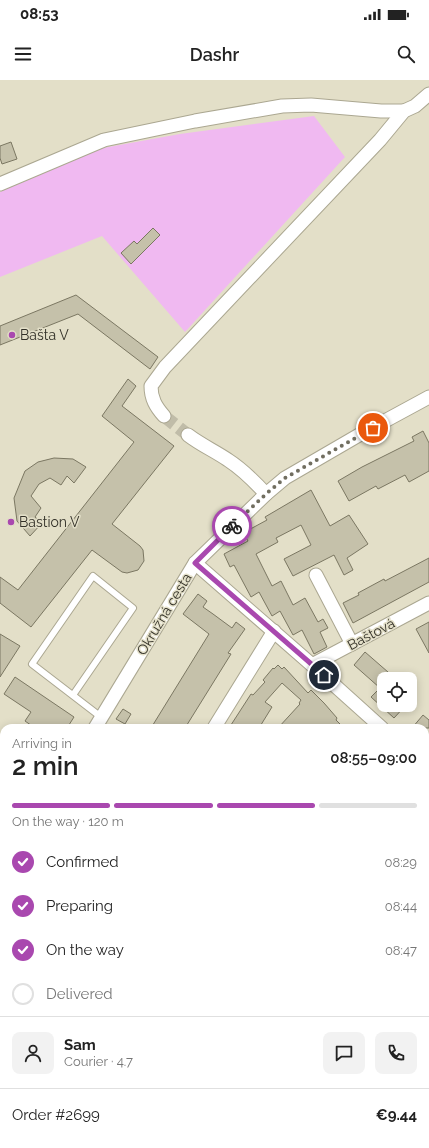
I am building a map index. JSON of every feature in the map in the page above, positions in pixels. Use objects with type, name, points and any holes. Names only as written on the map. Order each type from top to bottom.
[{"type":"street","points":[[0,184],[104,140],[195,121],[282,106],[312,105],[381,111],[404,111],[415,106],[429,94]]},
{"type":"street","points":[[164,416],[154,403],[152,397],[151,386],[153,382],[165,367],[380,140],[404,111]]},
{"type":"street","name":"Okružná cesta","points":[[98,723],[195,563],[266,494],[285,478],[429,397]]},
{"type":"street","points":[[188,435],[230,461],[254,481],[266,494]]},
{"type":"street","points":[[195,563],[378,724]]},
{"type":"street","points":[[316,575],[352,644]]},
{"type":"street","name":"Baštová","points":[[312,665],[429,603]]},
{"type":"street","points":[[216,724],[274,632]]},
{"type":"lane","points":[[73,695],[133,608],[93,576],[32,664],[73,695],[98,723]]},
{"type":"shaded area","points":[[314,116],[345,157],[185,332],[102,236],[0,277],[0,192],[103,148],[180,134]]},
{"type":"building","points":[[11,142],[17,159],[2,164],[0,158],[0,146]]},
{"type":"building","points":[[153,228],[160,235],[131,264],[121,253],[134,241],[137,244]]},
{"type":"building","name":"Bašta V","points":[[76,295],[158,357],[150,369],[78,314],[0,345],[0,326]]},
{"type":"building","points":[[128,379],[136,386],[122,406],[174,446],[112,524],[140,546],[143,550],[144,561],[138,570],[127,573],[122,572],[92,550],[31,627],[0,603],[0,577],[18,590],[134,442],[102,416]]},
{"type":"building","points":[[423,431],[429,443],[429,471],[409,482],[405,475],[378,489],[376,486],[349,501],[338,481],[362,467],[414,441],[412,437]]},
{"type":"building","points":[[54,458],[73,459],[86,467],[74,483],[67,476],[61,485],[50,478],[39,484],[31,496],[41,508],[35,517],[42,523],[30,536],[17,521],[14,498],[25,471],[38,462]]},
{"type":"building","points":[[311,490],[330,526],[349,515],[368,544],[347,558],[353,570],[344,575],[334,555],[293,576],[284,559],[311,545],[301,525],[276,538],[278,542],[256,554],[272,586],[281,581],[293,605],[305,598],[318,622],[323,619],[328,628],[320,632],[327,647],[314,654],[302,630],[293,635],[280,611],[272,616],[259,592],[251,597],[234,565],[230,567],[224,554],[248,541],[243,533],[267,520],[265,517]]},
{"type":"building","points":[[429,558],[429,582],[353,623],[343,603],[384,579],[385,581]]},
{"type":"building","points":[[198,594],[207,601],[203,607],[232,628],[236,622],[245,629],[228,653],[231,654],[187,724],[153,724],[209,634],[183,614]]},
{"type":"building","points":[[429,622],[429,653],[416,629]]},
{"type":"building","points":[[0,634],[20,646],[0,677]]},
{"type":"building","points":[[365,652],[388,672],[377,672],[377,685],[354,665]]},
{"type":"building","points":[[278,665],[282,669],[284,667],[308,693],[311,690],[324,703],[337,718],[336,720],[340,724],[282,724],[300,704],[299,703],[301,700],[282,683],[265,702],[272,707],[261,724],[232,724],[251,694],[253,695],[265,682],[263,680],[273,668],[274,669]]},
{"type":"building","points":[[15,677],[74,717],[70,724],[29,724],[25,721],[31,712],[4,694]]},
{"type":"building","points":[[377,691],[377,702],[371,697]]},
{"type":"building","points":[[123,709],[131,714],[125,724],[116,719]]},
{"type":"building","points":[[387,712],[400,712],[394,718]]},
{"type":"building","points":[[423,715],[429,720],[429,724],[415,724]]},
{"type":"tunnel","points":[[164,416],[188,435]]},
{"type":"way so far","points":[[232,526],[285,478],[373,428]]},
{"type":"place","name":"Bašta V","points":[[12,335]]},
{"type":"place","name":"Bastion V","points":[[11,522]]},
{"type":"route","points":[[232,526],[195,563],[324,675]]}]
